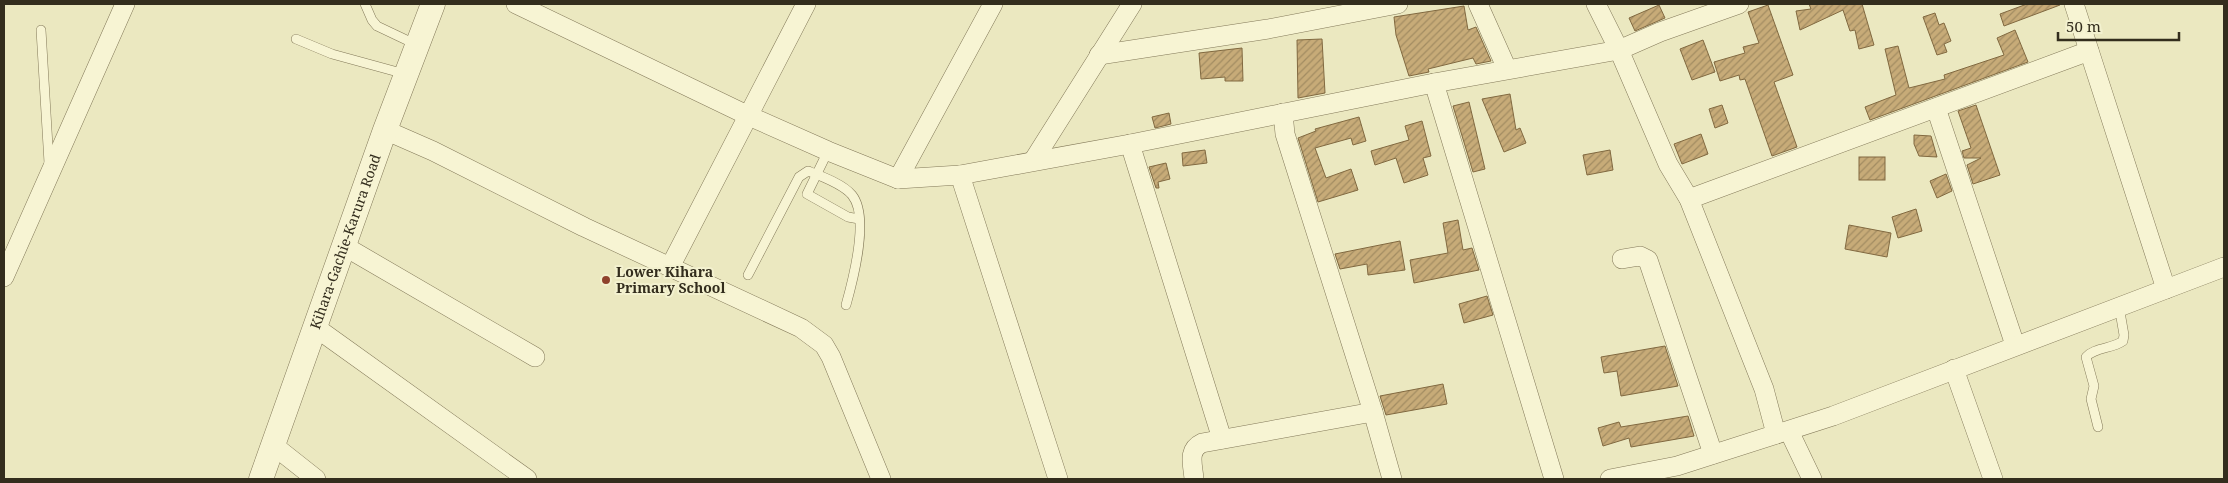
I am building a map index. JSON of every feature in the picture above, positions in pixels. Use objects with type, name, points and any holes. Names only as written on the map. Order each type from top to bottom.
[{"type":"street","points":[[4,277],[125,4]]},
{"type":"street","name":"Kihara-Gachie-Karura Road","points":[[261,479],[385,130],[433,4]]},
{"type":"street","points":[[516,4],[749,116],[898,179],[960,174],[1130,144],[1434,83],[1619,50],[1660,32],[1738,4]]},
{"type":"street","points":[[670,267],[806,4]]},
{"type":"street","points":[[898,179],[993,4]]},
{"type":"street","points":[[1033,160],[1132,4]]},
{"type":"street","points":[[1099,55],[1268,29],[1398,4]]},
{"type":"street","points":[[1478,4],[1507,69]]},
{"type":"street","points":[[1596,4],[1619,50],[1668,164],[1689,199],[1782,432],[1812,479]]},
{"type":"street","points":[[2074,4],[2166,288]]},
{"type":"street","points":[[1689,199],[2089,51]]},
{"type":"street","points":[[1434,83],[1554,479]]},
{"type":"street","points":[[1936,108],[2016,345]]},
{"type":"street","points":[[1283,113],[1284,134],[1373,412],[1392,479]]},
{"type":"street","points":[[385,130],[434,151],[584,227],[801,328],[824,345],[842,380],[881,479]]},
{"type":"street","points":[[1130,144],[1222,439]]},
{"type":"street","points":[[960,174],[1058,479]]},
{"type":"street","points":[[344,246],[535,357]]},
{"type":"street","points":[[1622,258],[1640,256],[1648,260],[1713,454]]},
{"type":"street","points":[[1610,479],[1677,466],[1782,432],[2224,267]]},
{"type":"street","points":[[315,327],[527,479]]},
{"type":"street","points":[[1954,369],[1993,479]]},
{"type":"street","points":[[1194,479],[1192,453],[1195,446],[1222,439],[1373,412]]},
{"type":"street","points":[[273,445],[316,479]]},
{"type":"lane","points":[[365,4],[372,20],[377,26],[417,45]]},
{"type":"lane","points":[[41,30],[50,173]]},
{"type":"lane","points":[[296,39],[332,54],[407,74]]},
{"type":"lane","points":[[828,151],[806,191],[809,197],[848,217],[859,219]]},
{"type":"lane","points":[[748,275],[800,177],[808,172],[816,174],[846,190],[857,204],[859,250],[846,305]]},
{"type":"lane","points":[[2098,427],[2091,399],[2094,386],[2086,357],[2094,351],[2115,347],[2123,341],[2124,335],[2119,306]]},
{"type":"building","points":[[1809,4],[1862,4],[1874,45],[1859,49],[1855,30],[1850,31],[1843,10],[1800,30],[1796,11],[1811,9]]},
{"type":"building","points":[[2027,4],[2060,5],[2004,26],[2000,14]]},
{"type":"building","points":[[1659,5],[1665,18],[1635,31],[1629,18]]},
{"type":"building","points":[[1768,5],[1793,75],[1774,82],[1797,147],[1772,156],[1745,79],[1740,80],[1739,75],[1720,81],[1714,62],[1745,53],[1743,47],[1759,43],[1748,12]]},
{"type":"building","points":[[1464,6],[1468,30],[1476,27],[1491,61],[1476,64],[1473,58],[1428,69],[1429,72],[1409,76],[1396,35],[1394,17]]},
{"type":"building","points":[[1935,13],[1939,25],[1944,23],[1951,41],[1944,44],[1947,52],[1937,55],[1923,17]]},
{"type":"building","points":[[2015,30],[2028,62],[1870,120],[1865,107],[1896,95],[1885,49],[1898,46],[1909,88],[1945,79],[1944,75],[2004,55],[1997,38]]},
{"type":"building","points":[[1322,39],[1325,93],[1298,98],[1297,40]]},
{"type":"building","points":[[1703,40],[1715,72],[1692,80],[1680,49]]},
{"type":"building","points":[[1242,48],[1243,81],[1225,81],[1225,77],[1201,79],[1199,53]]},
{"type":"building","points":[[1510,94],[1516,130],[1520,128],[1526,143],[1504,152],[1482,99]]},
{"type":"building","points":[[1469,102],[1485,169],[1473,172],[1453,106]]},
{"type":"building","points":[[1722,105],[1728,123],[1715,128],[1709,109]]},
{"type":"building","points":[[1976,105],[2000,175],[1973,184],[1967,165],[1981,158],[1964,158],[1962,151],[1971,148],[1958,111]]},
{"type":"building","points":[[1169,113],[1171,124],[1155,128],[1152,117]]},
{"type":"building","points":[[1359,117],[1366,141],[1353,145],[1351,138],[1315,148],[1326,178],[1351,169],[1358,190],[1318,202],[1298,138],[1316,131],[1315,129]]},
{"type":"building","points":[[1422,121],[1431,156],[1423,158],[1428,175],[1404,183],[1396,158],[1375,165],[1371,151],[1409,140],[1405,126]]},
{"type":"building","points":[[1701,134],[1708,154],[1682,164],[1674,144]]},
{"type":"building","points":[[1914,135],[1931,136],[1937,157],[1919,156],[1914,144]]},
{"type":"building","points":[[1205,150],[1207,163],[1183,166],[1182,153]]},
{"type":"building","points":[[1610,150],[1613,170],[1587,175],[1583,155]]},
{"type":"building","points":[[1859,157],[1885,157],[1885,180],[1859,180]]},
{"type":"building","points":[[1166,163],[1170,179],[1158,182],[1159,188],[1156,188],[1149,167]]},
{"type":"building","points":[[1946,174],[1952,191],[1937,198],[1930,181]]},
{"type":"building","points":[[1916,209],[1922,231],[1898,238],[1892,217]]},
{"type":"building","points":[[1458,220],[1463,250],[1472,248],[1479,270],[1414,283],[1410,260],[1448,253],[1443,223]]},
{"type":"building","points":[[1849,225],[1891,233],[1887,257],[1845,249]]},
{"type":"building","points":[[1400,241],[1405,270],[1368,275],[1367,264],[1340,269],[1335,254]]},
{"type":"building","points":[[1487,296],[1493,315],[1464,323],[1459,304]]},
{"type":"building","points":[[1665,346],[1678,386],[1621,396],[1617,371],[1604,373],[1601,357]]},
{"type":"building","points":[[1443,384],[1447,404],[1386,415],[1380,396]]},
{"type":"building","points":[[1688,416],[1694,436],[1631,447],[1629,438],[1603,446],[1598,428],[1619,422],[1621,427]]},
{"type":"place","name":"Lower Kihara Primary School","points":[[606,280]]}]
